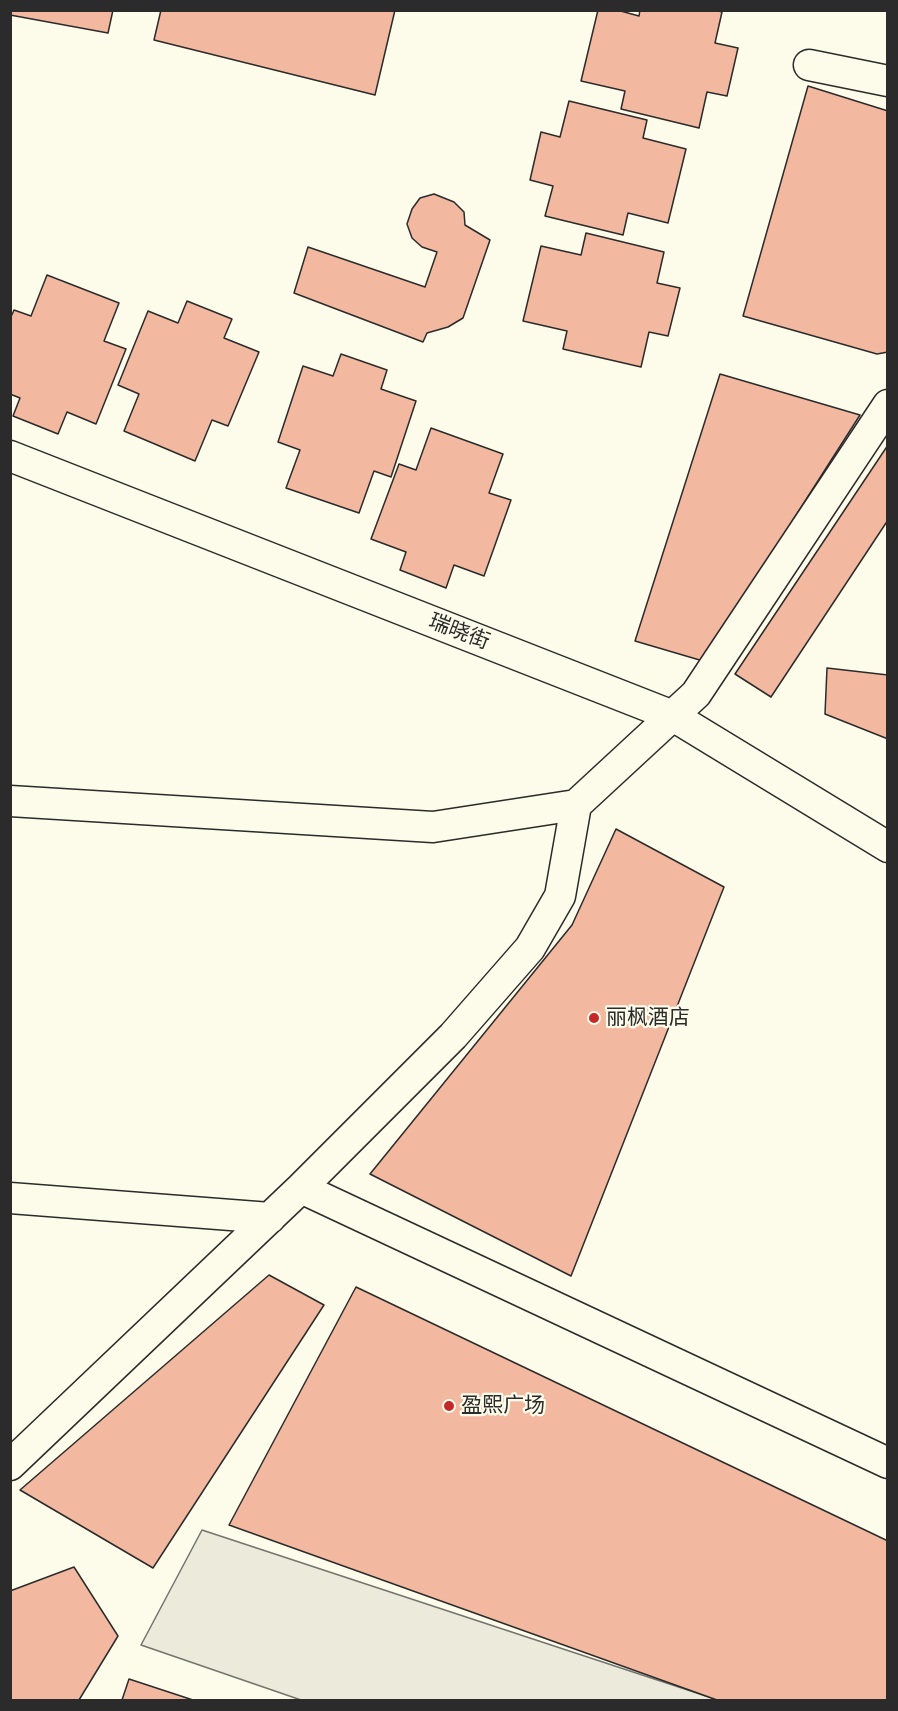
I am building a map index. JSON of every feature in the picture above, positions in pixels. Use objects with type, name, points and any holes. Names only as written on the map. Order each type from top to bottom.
[{"type":"street","points":[[809,65],[888,81]]},
{"type":"street","points":[[10,801],[434,827],[576,805],[696,694],[888,405]]},
{"type":"street","name":"瑞晓街","points":[[10,456],[673,716],[888,847]]},
{"type":"street","points":[[10,1465],[301,1188],[453,1036],[530,948],[560,896],[576,805]]},
{"type":"street","points":[[301,1188],[888,1463]]},
{"type":"street","points":[[10,1198],[270,1218]]},
{"type":"shaded area","points":[[202,1530],[718,1700],[301,1700],[141,1645]]},
{"type":"building","points":[[10,10],[113,10],[108,33],[10,15]]},
{"type":"building","points":[[161,10],[395,10],[375,95],[154,40]]},
{"type":"building","points":[[598,10],[617,10],[639,16],[640,10],[715,10],[722,12],[715,43],[738,48],[727,96],[707,92],[699,128],[621,109],[625,91],[581,81]]},
{"type":"building","points":[[808,86],[888,111],[888,352],[877,354],[743,316]]},
{"type":"building","points":[[569,101],[647,120],[643,138],[686,149],[668,223],[628,213],[623,235],[545,216],[553,186],[530,180],[541,132],[560,137]]},
{"type":"building","points":[[434,194],[454,202],[464,212],[465,225],[490,240],[463,318],[448,327],[427,333],[423,342],[294,293],[308,247],[425,287],[437,252],[422,247],[412,238],[407,224],[412,209],[420,198]]},
{"type":"building","points":[[586,233],[664,252],[657,283],[680,288],[668,336],[649,332],[641,367],[563,349],[567,331],[523,321],[541,246],[581,255]]},
{"type":"building","points":[[47,275],[119,303],[104,341],[126,349],[96,424],[67,412],[58,434],[13,416],[20,398],[10,394],[10,319],[14,310],[31,316]]},
{"type":"building","points":[[187,301],[232,319],[224,338],[259,352],[228,426],[212,420],[195,461],[124,431],[139,394],[118,385],[148,311],[178,323]]},
{"type":"building","points":[[341,354],[387,370],[381,389],[416,401],[391,477],[374,471],[359,513],[286,488],[300,450],[278,442],[303,366],[333,376]]},
{"type":"building","points":[[720,374],[860,415],[703,661],[635,641]]},
{"type":"building","points":[[431,428],[503,454],[489,493],[511,500],[484,576],[454,565],[446,588],[400,570],[406,552],[371,539],[399,464],[416,470]]},
{"type":"building","points":[[888,445],[888,520],[771,697],[735,674]]},
{"type":"building","points":[[827,668],[888,675],[888,739],[825,714]]},
{"type":"building","points":[[616,829],[724,887],[571,1276],[370,1174],[572,925]]},
{"type":"building","points":[[269,1275],[324,1305],[153,1568],[20,1490]]},
{"type":"building","name":"盈熙广场","points":[[356,1287],[888,1541],[888,1700],[717,1700],[229,1525]]},
{"type":"building","points":[[74,1567],[118,1636],[79,1700],[10,1700],[10,1591]]},
{"type":"building","points":[[129,1679],[193,1700],[122,1700]]},
{"type":"place","name":"丽枫酒店","points":[[594,1018]]},
{"type":"place","name":"盈熙广场","points":[[449,1406]]}]
